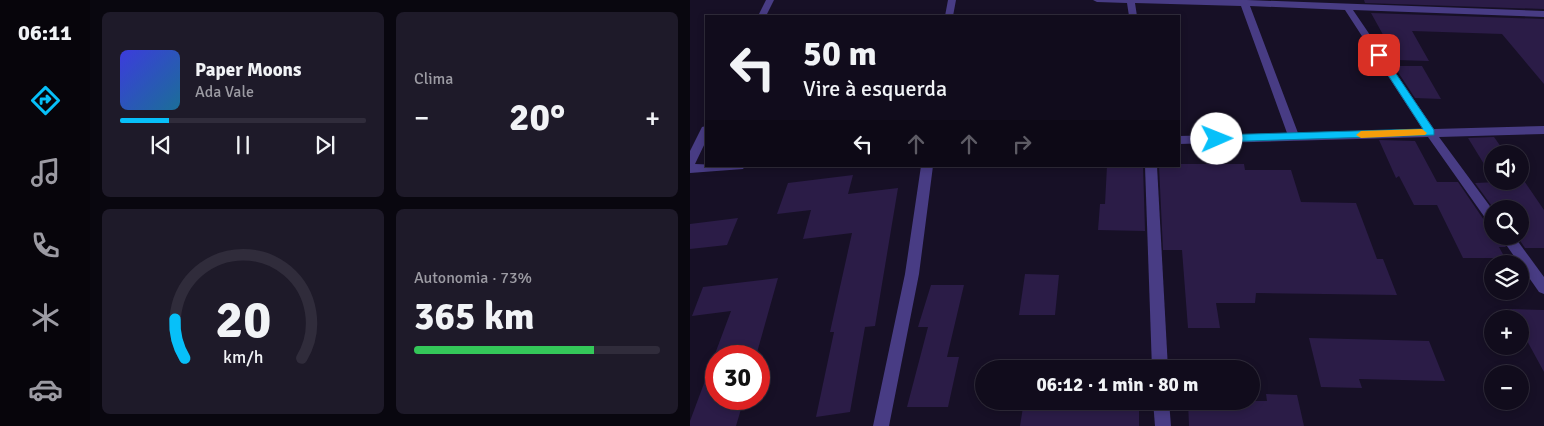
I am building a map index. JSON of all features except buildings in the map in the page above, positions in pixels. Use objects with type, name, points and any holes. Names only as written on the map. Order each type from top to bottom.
[{"type":"street","points":[[762,15],[770,0]]},
{"type":"street","points":[[949,15],[952,0]]},
{"type":"street","points":[[1097,0],[1243,2],[1348,9],[1544,14]]},
{"type":"street","points":[[1132,1],[1134,15]]},
{"type":"street","points":[[1243,2],[1294,137]]},
{"type":"street","points":[[1348,9],[1430,132],[1484,207]]},
{"type":"street","points":[[1180,140],[1544,130]]},
{"type":"street","points":[[690,163],[705,132]]},
{"type":"street","points":[[690,169],[723,167]]},
{"type":"street","points":[[881,426],[912,274],[927,167]]},
{"type":"street","points":[[1151,167],[1160,360]]},
{"type":"street","points":[[1513,245],[1544,288]]},
{"type":"street","points":[[1162,410],[1163,426]]},
{"type":"slow traffic","points":[[1361,135],[1422,133]]},
{"type":"route","points":[[1217,139],[1430,132],[1379,55]]}]
